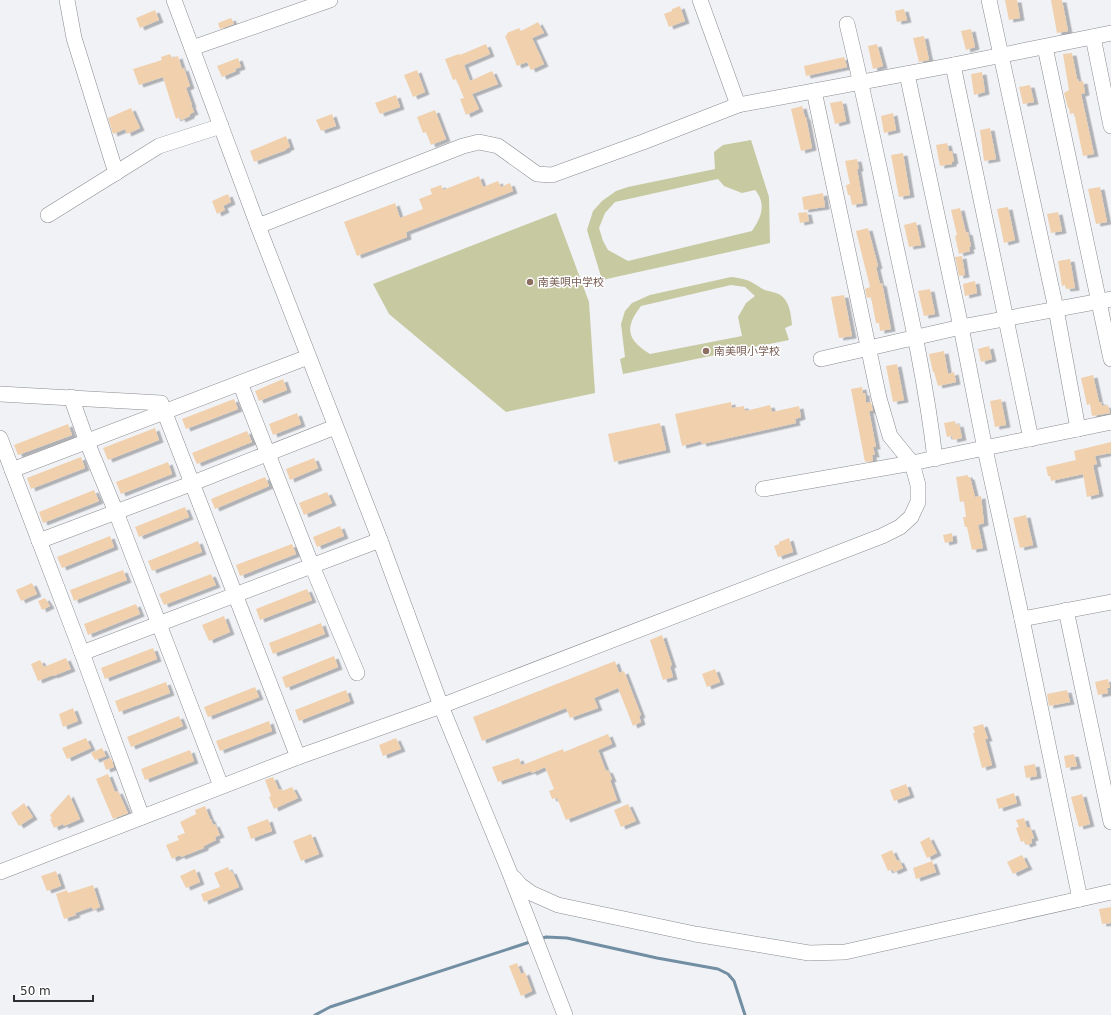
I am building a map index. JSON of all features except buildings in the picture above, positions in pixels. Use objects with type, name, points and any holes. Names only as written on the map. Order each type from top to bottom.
[{"type":"street","points":[[67,0],[74,38],[116,173]]},
{"type":"street","points":[[174,0],[258,226],[380,540],[441,706],[509,871],[565,1015]]},
{"type":"street","points":[[192,48],[330,0]]},
{"type":"street","points":[[700,0],[738,105]]},
{"type":"street","points":[[989,0],[1056,309],[1078,429]]},
{"type":"street","points":[[847,24],[861,82],[915,338],[931,423],[935,459]]},
{"type":"street","points":[[258,226],[463,146],[479,142],[498,146],[537,174],[552,176],[738,105],[1002,56],[1111,33]]},
{"type":"street","points":[[1093,37],[1111,126]]},
{"type":"street","points":[[1045,47],[1105,300],[1111,359]]},
{"type":"street","points":[[954,65],[1031,439]]},
{"type":"street","points":[[907,74],[1080,898]]},
{"type":"street","points":[[0,872],[221,786],[441,706],[868,542],[900,527],[911,517],[918,502],[918,485],[912,463],[890,436],[879,398],[814,91]]},
{"type":"street","points":[[48,214],[159,146],[221,126]]},
{"type":"street","points":[[821,359],[961,327],[1105,300]]},
{"type":"street","points":[[12,470],[308,357]]},
{"type":"street","points":[[240,383],[312,566],[357,673]]},
{"type":"street","points":[[0,394],[161,402],[298,757]]},
{"type":"street","points":[[71,397],[87,442],[116,512],[221,786]]},
{"type":"street","points":[[763,489],[935,459],[1111,422]]},
{"type":"street","points":[[39,541],[193,483],[335,427]]},
{"type":"street","points":[[0,438],[82,653],[142,817]]},
{"type":"street","points":[[82,653],[380,540]]},
{"type":"street","points":[[1022,619],[1111,602]]},
{"type":"street","points":[[1066,610],[1111,822]]},
{"type":"street","points":[[509,871],[520,885],[530,893],[558,905],[696,934],[808,953],[845,952],[1111,892]]},
{"type":"green space","points":[[751,140],[769,197],[770,243],[602,280],[587,230],[593,211],[602,201],[616,191],[628,187],[715,169],[714,152],[723,145]],"holes":[[[718,179],[724,186],[742,193],[755,190],[759,195],[762,206],[760,216],[752,231],[628,261],[608,250],[603,241],[599,228],[605,213],[615,202]]]},
{"type":"green space","points":[[556,213],[589,302],[595,393],[506,412],[389,314],[373,284]]},
{"type":"green space","points":[[731,277],[747,280],[763,289],[780,295],[787,302],[792,325],[785,328],[789,340],[623,374],[620,359],[625,357],[621,324],[625,311],[632,303],[650,295]],"holes":[[[731,285],[745,287],[755,296],[746,303],[738,317],[742,336],[650,354],[636,344],[630,333],[632,321],[641,306]]]},
{"type":"waterway","points":[[540,939],[546,937],[567,938],[657,958],[718,969],[728,974],[734,981],[745,1015]]},
{"type":"waterway","points":[[315,1015],[330,1007],[533,941]]},
{"type":"place","name":"南美唄中学校","points":[[530,282]]},
{"type":"place","name":"南美唄小学校","points":[[706,351]]}]
